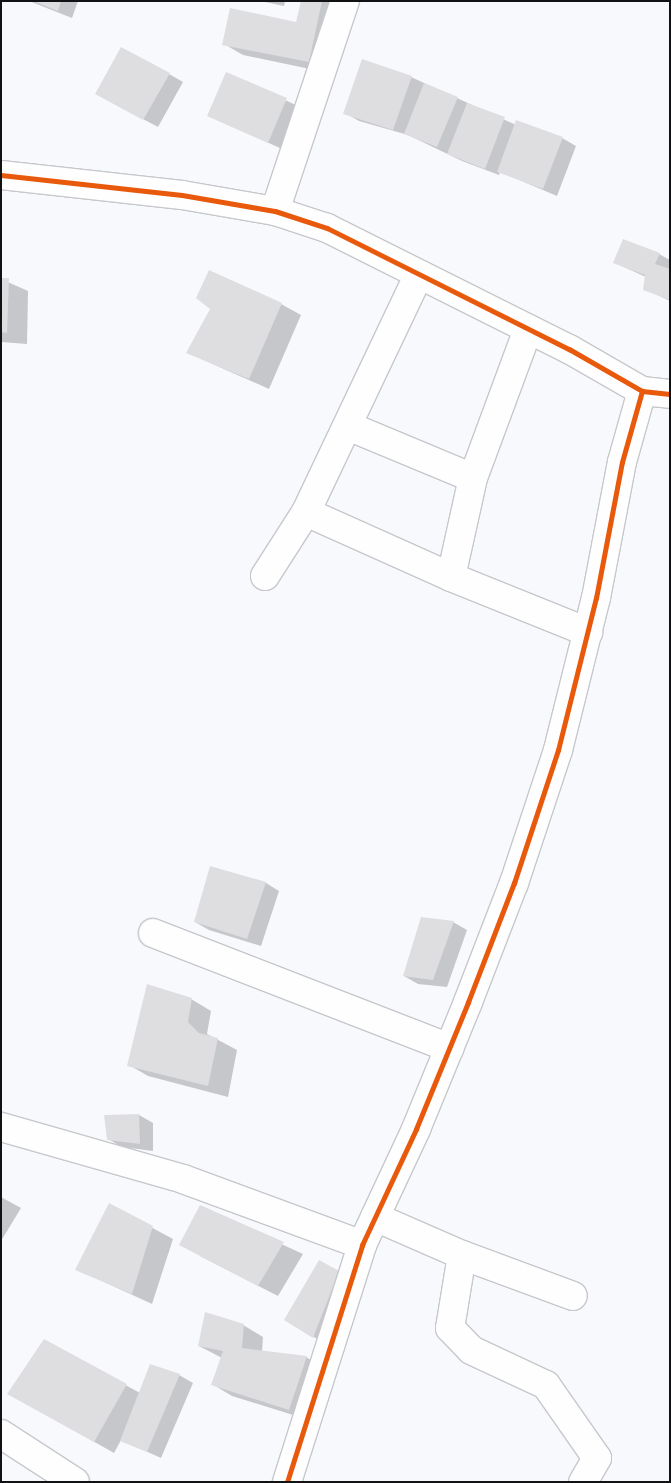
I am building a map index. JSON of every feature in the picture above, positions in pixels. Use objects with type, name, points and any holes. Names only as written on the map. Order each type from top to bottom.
[{"type":"street","points":[[275,211],[345,1]]},
{"type":"street","points":[[1,174],[182,195],[275,211],[326,228],[528,329],[642,391],[670,394]]},
{"type":"street","points":[[265,576],[306,512],[419,274]]},
{"type":"street","points":[[451,577],[473,478],[528,329]]},
{"type":"street","points":[[287,1482],[362,1245],[449,1048],[514,883],[558,750],[588,632],[622,462],[642,391]]},
{"type":"street","points":[[348,426],[473,478]]},
{"type":"street","points":[[306,512],[451,577],[588,632]]},
{"type":"street","points":[[153,933],[449,1048]]},
{"type":"street","points":[[1,1127],[183,1179],[362,1245]]},
{"type":"street","points":[[375,1217],[462,1255],[573,1296]]},
{"type":"street","points":[[462,1255],[450,1328],[471,1350],[546,1385],[597,1458],[583,1482]]},
{"type":"street","points":[[1,1434],[75,1482]]},
{"type":"building","points":[[33,1],[61,1],[58,11]]},
{"type":"building","points":[[301,1],[322,1],[309,62],[222,45],[230,8],[296,22]]},
{"type":"building","points":[[121,47],[170,73],[143,120],[95,94]]},
{"type":"building","points":[[362,59],[412,76],[393,130],[343,114]]},
{"type":"building","points":[[226,72],[287,98],[268,143],[207,116]]},
{"type":"building","points":[[424,83],[458,97],[437,147],[404,134]]},
{"type":"building","points":[[467,103],[505,117],[485,169],[447,154]]},
{"type":"building","points":[[516,120],[563,137],[543,189],[497,172]]},
{"type":"building","points":[[623,239],[660,253],[655,264],[670,269],[670,300],[643,290],[645,275],[613,263]]},
{"type":"building","points":[[209,270],[282,303],[249,379],[186,353],[210,309],[196,298]]},
{"type":"building","points":[[1,278],[9,278],[7,333],[1,332]]},
{"type":"building","points":[[210,866],[266,882],[247,939],[194,922]]},
{"type":"building","points":[[421,917],[454,921],[433,980],[403,976]]},
{"type":"building","points":[[147,984],[192,998],[188,1022],[199,1033],[218,1038],[208,1086],[127,1066]]},
{"type":"building","points":[[139,1114],[140,1144],[107,1140],[104,1115]]},
{"type":"building","points":[[109,1203],[153,1226],[132,1294],[75,1270]]},
{"type":"building","points":[[200,1205],[284,1242],[258,1286],[179,1245]]},
{"type":"building","points":[[319,1260],[339,1271],[313,1338],[284,1320]]},
{"type":"building","points":[[205,1312],[244,1324],[242,1348],[307,1356],[289,1410],[211,1385],[223,1351],[198,1346]]},
{"type":"building","points":[[44,1339],[127,1384],[94,1442],[7,1394]]},
{"type":"building","points":[[150,1364],[180,1374],[147,1452],[120,1441]]},
{"type":"cycle path","points":[[1,175],[182,195],[275,211],[327,228],[569,349],[642,391],[670,394]]},
{"type":"cycle path","points":[[287,1482],[362,1245],[416,1129],[468,1002],[514,883],[558,750],[596,598],[622,462],[642,391]]}]
